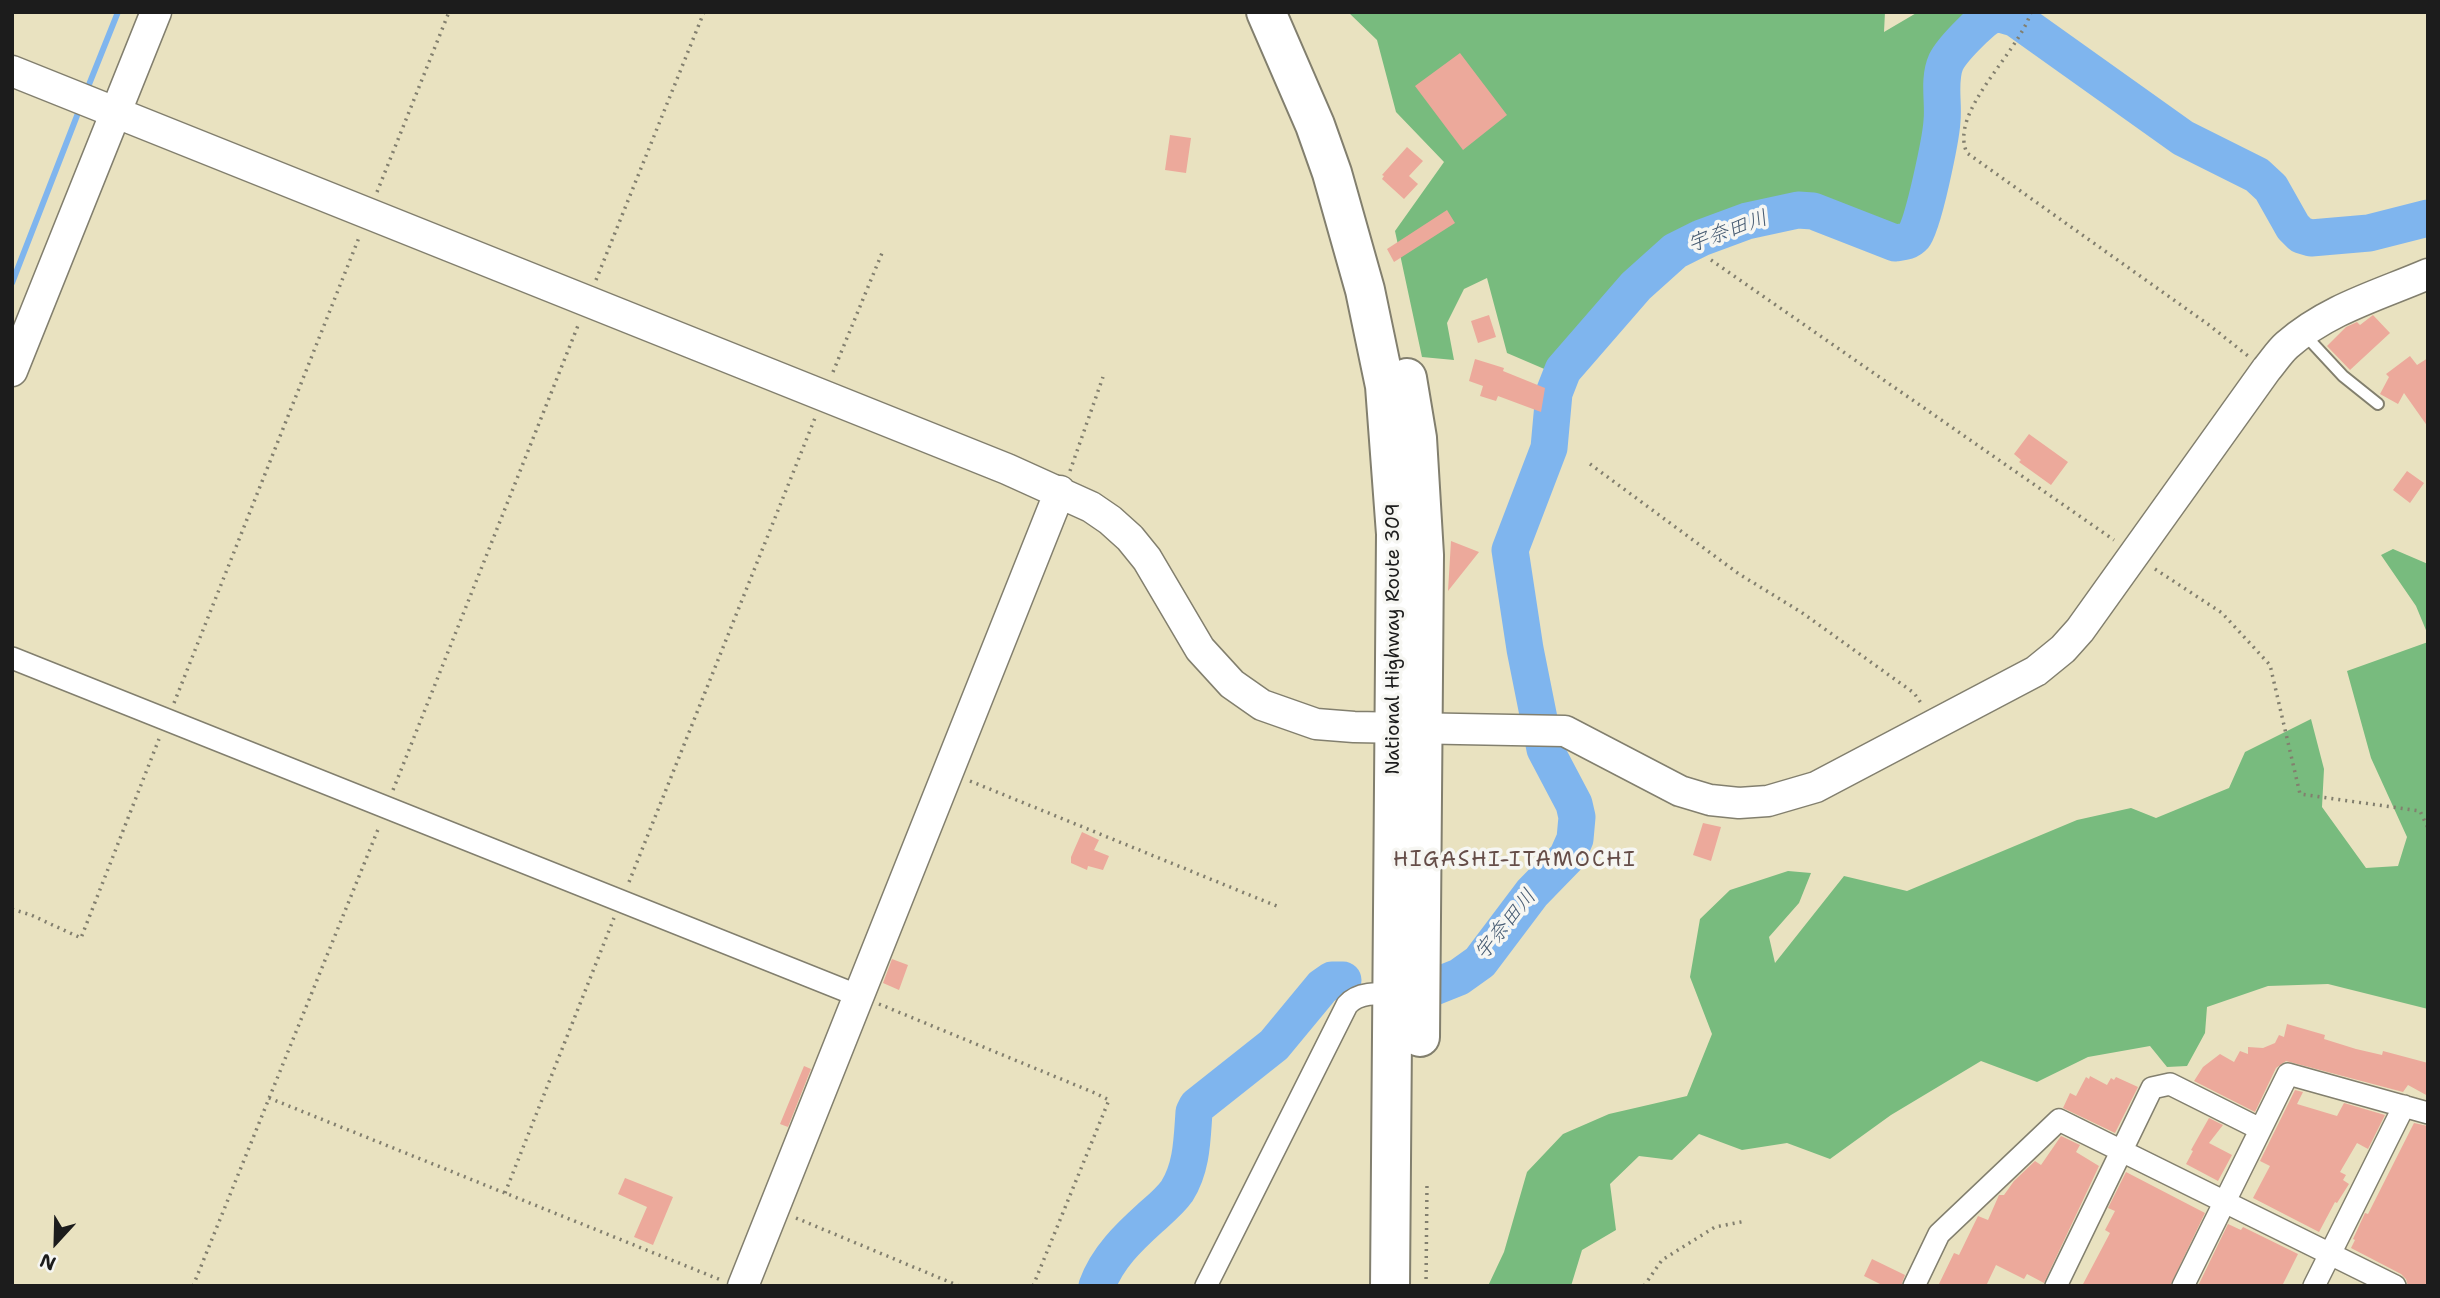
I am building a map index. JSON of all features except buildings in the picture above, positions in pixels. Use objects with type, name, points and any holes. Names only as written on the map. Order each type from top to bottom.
[{"type":"highway","name":"National Highway Route 309","points":[[1266,12],[1315,125],[1339,195],[1365,290],[1385,386],[1410,727]]},
{"type":"highway","name":"National Highway Route 309","points":[[1295,12],[1316,60],[1372,214],[1388,275],[1417,438],[1424,555],[1410,727],[1407,995],[1416,1286]]},
{"type":"highway","name":"National Highway Route 309","points":[[1390,1286],[1407,995]]},
{"type":"street","points":[[12,371],[156,12]]},
{"type":"street","points":[[12,71],[1060,491],[1091,506],[1130,538],[1147,559],[1200,649],[1232,684],[1247,696],[1280,712],[1316,724],[1521,732],[1565,731],[1679,791],[1710,800],[1739,803],[1768,801],[1816,787],[2036,671],[2063,649],[2080,630],[2266,370],[2287,346],[2330,315],[2428,274]]},
{"type":"street","points":[[733,1283],[774,1209],[1060,491]]},
{"type":"street","points":[[12,658],[859,996]]},
{"type":"street","points":[[1206,1286],[1347,1005],[1360,996],[1407,995]]},
{"type":"street","points":[[2183,1286],[2288,1074],[2428,1113]]},
{"type":"street","points":[[2056,1286],[2152,1088],[2170,1084],[2260,1129]]},
{"type":"street","points":[[2314,1286],[2404,1106]]},
{"type":"street","points":[[1914,1286],[1939,1234],[2059,1120],[2395,1286]]},
{"type":"lane","points":[[2304,334],[2343,376],[2378,404]]},
{"type":"path","points":[[12,909],[82,939],[449,12]]},
{"type":"path","points":[[193,1286],[704,12]]},
{"type":"path","points":[[2031,12],[2023,32],[1967,113],[1962,142],[1967,153],[2209,325],[2266,370]]},
{"type":"path","points":[[505,1193],[883,253]]},
{"type":"path","points":[[1711,260],[2222,613],[2270,665],[2300,794],[2420,811],[2428,828]]},
{"type":"path","points":[[1060,491],[1103,377]]},
{"type":"path","points":[[1590,464],[1739,574],[1801,612],[1914,693],[1938,724]]},
{"type":"path","points":[[948,772],[1279,907]]},
{"type":"path","points":[[859,996],[1109,1100],[1033,1286]]},
{"type":"path","points":[[269,1098],[733,1283]]},
{"type":"path","points":[[1426,1286],[1427,1183]]},
{"type":"path","points":[[774,1209],[959,1286]]},
{"type":"path","points":[[1644,1286],[1662,1260],[1715,1227],[1746,1221]]},
{"type":"green space","points":[[1348,12],[1885,12],[1884,32],[1918,12],[1981,12],[1975,28],[1956,37],[1945,50],[1928,93],[1926,196],[1920,229],[1892,247],[1808,218],[1713,237],[1668,257],[1601,332],[1570,380],[1507,353],[1487,278],[1464,289],[1447,323],[1454,360],[1422,357],[1395,231],[1444,162],[1396,112],[1377,40]]},
{"type":"green space","points":[[2393,549],[2428,564],[2428,635],[2416,606],[2381,555]]},
{"type":"green space","points":[[2428,642],[2428,1009],[2328,984],[2268,986],[2207,1007],[2205,1033],[2187,1066],[2167,1067],[2150,1046],[2088,1057],[2037,1082],[1981,1061],[1891,1115],[1830,1159],[1787,1143],[1742,1150],[1699,1134],[1672,1160],[1639,1156],[1610,1184],[1616,1230],[1582,1250],[1571,1286],[1488,1286],[1504,1252],[1527,1172],[1563,1134],[1609,1114],[1687,1096],[1712,1034],[1690,977],[1700,919],[1730,890],[1788,871],[1811,873],[1799,903],[1769,937],[1775,963],[1844,876],[1907,891],[2077,820],[2131,808],[2156,818],[2229,788],[2245,752],[2311,719],[2324,769],[2322,807],[2366,868],[2398,866],[2407,837],[2371,758],[2347,671]]},
{"type":"waterway","points":[[86,92],[118,12]]},
{"type":"waterway","name":"宇奈田川","points":[[1434,987],[1459,977],[1480,962],[1532,893],[1567,857],[1575,839],[1577,817],[1574,804],[1545,749],[1525,649],[1510,550],[1549,448],[1554,393],[1563,370],[1636,286],[1675,251],[1747,221],[1798,210],[1813,211],[1895,243],[1912,238],[1922,216],[1941,130],[1942,76],[1946,62],[1959,44],[1980,24],[1998,14],[2016,19],[2183,138],[2257,175],[2271,188],[2293,227],[2301,235],[2311,238],[2369,233],[2428,218]]},
{"type":"waterway","points":[[12,283],[80,108]]},
{"type":"waterway","name":"宇奈田川","points":[[1097,1286],[1119,1249],[1177,1191],[1188,1163],[1197,1106],[1274,1045],[1322,987],[1332,980],[1343,980]]},
{"type":"district","name":"HIGASHI-ITAMOCHI","points":[[1515,861]]}]
